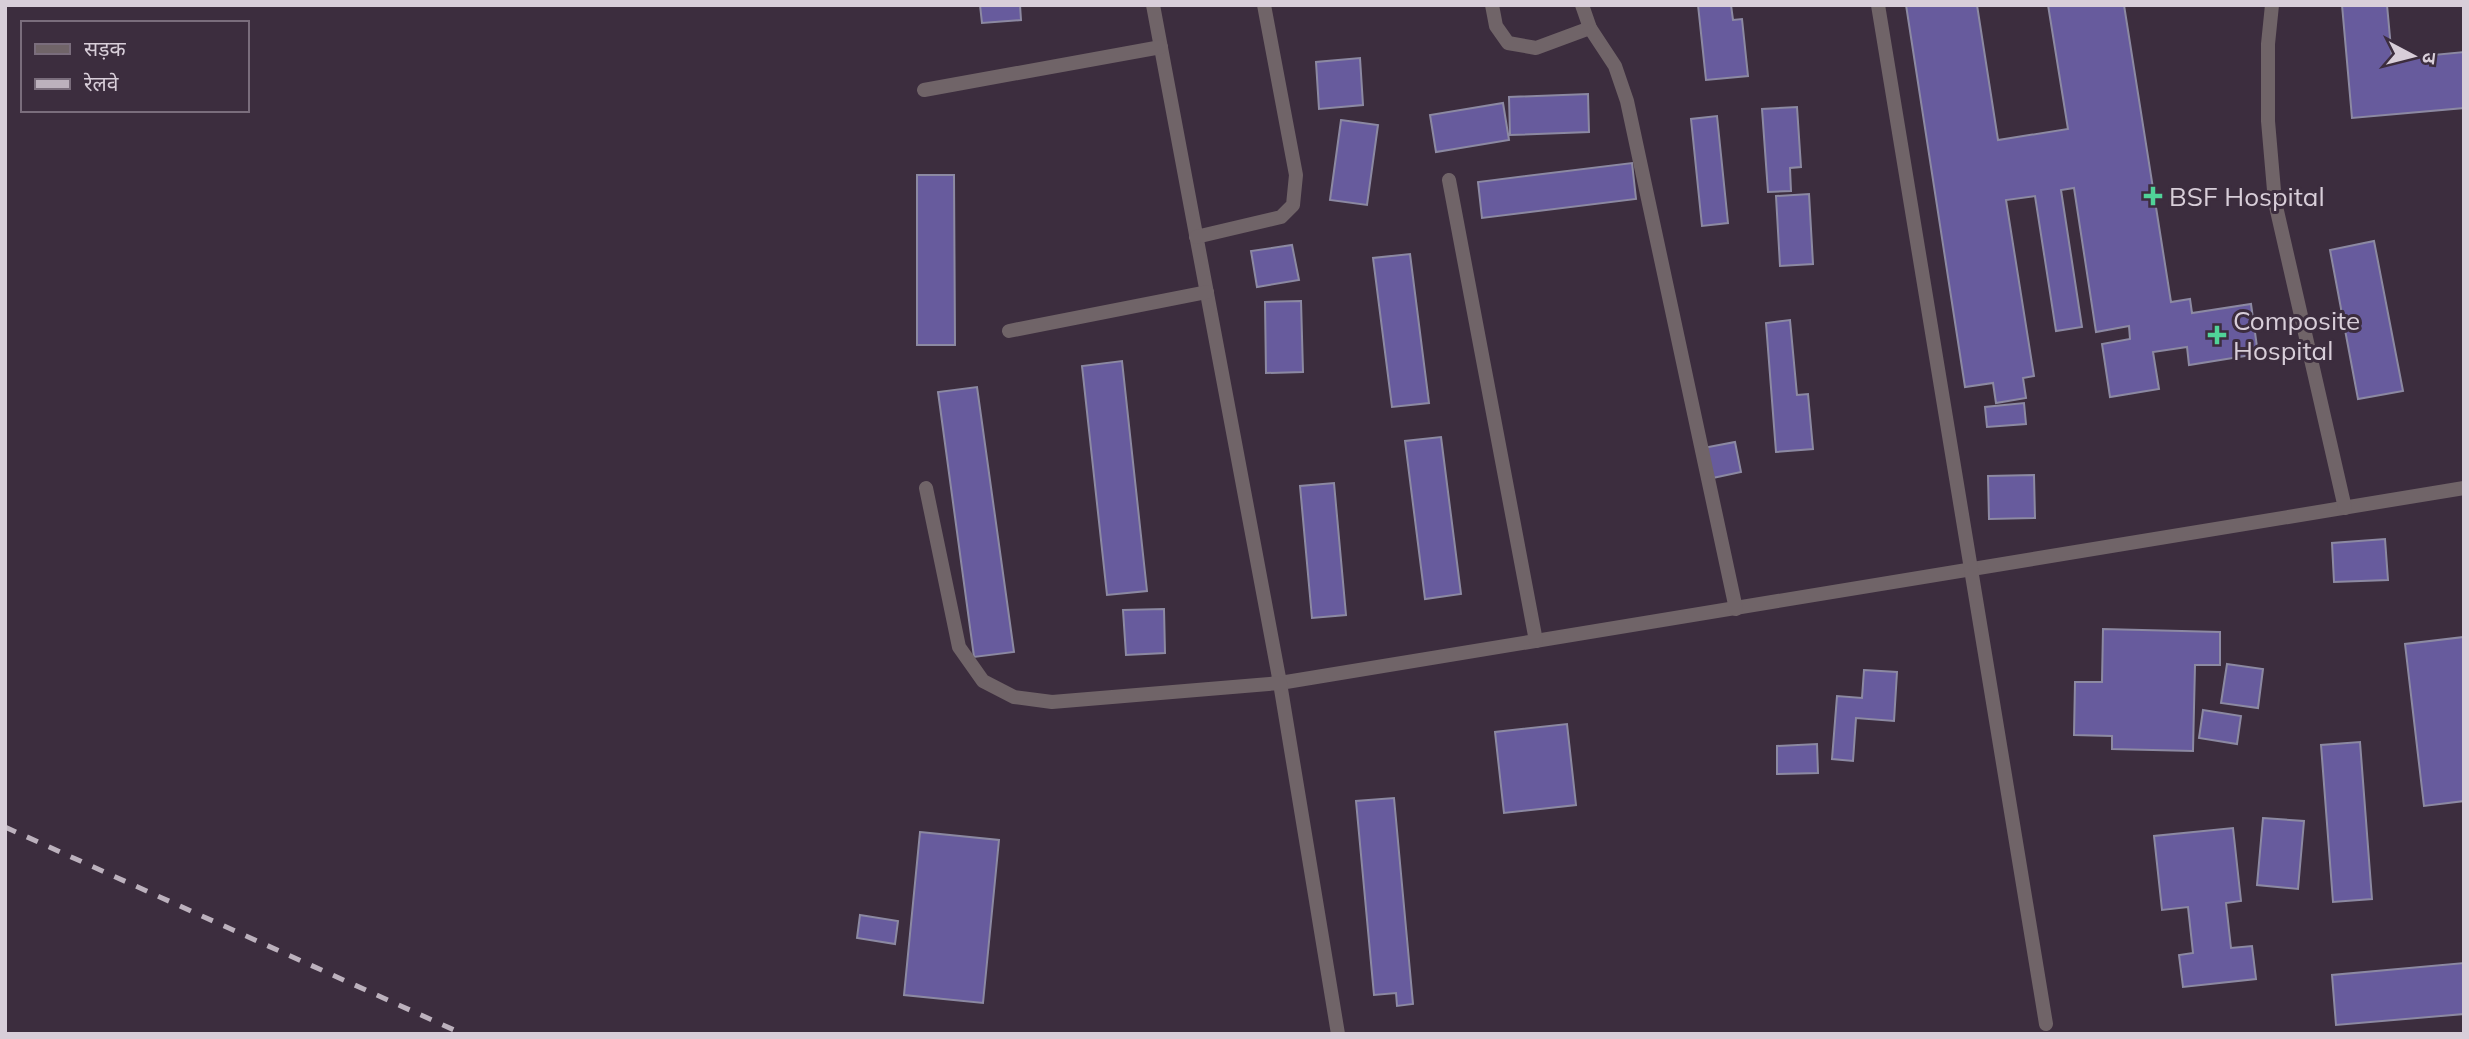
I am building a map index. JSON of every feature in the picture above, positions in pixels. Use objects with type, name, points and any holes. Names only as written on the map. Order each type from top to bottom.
[{"type":"street","points":[[1153,5],[1280,683],[1338,1034]]},
{"type":"street","points":[[1196,237],[1281,217],[1293,205],[1296,174],[1264,5]]},
{"type":"street","points":[[1492,5],[1496,26],[1508,43],[1536,48],[1590,28]]},
{"type":"street","points":[[1582,5],[1590,28],[1615,66],[1628,101],[1736,608]]},
{"type":"street","points":[[1878,5],[2046,1024]]},
{"type":"street","points":[[2273,5],[2268,44],[2268,121],[2275,202],[2345,509]]},
{"type":"street","points":[[924,90],[1161,47]]},
{"type":"street","points":[[1449,180],[1536,641]]},
{"type":"street","points":[[1009,331],[1207,292]]},
{"type":"street","points":[[926,488],[959,647],[983,681],[1014,697],[1052,702],[1280,683],[2464,488]]},
{"type":"building","points":[[980,5],[1020,5],[1021,20],[982,23]]},
{"type":"building","points":[[1698,5],[1731,5],[1733,20],[1742,19],[1748,76],[1706,80]]},
{"type":"building","points":[[1906,5],[1977,5],[1998,140],[2068,129],[2048,5],[2124,5],[2171,302],[2190,299],[2192,313],[2251,304],[2258,354],[2189,365],[2187,347],[2153,352],[2159,389],[2110,397],[2102,344],[2130,339],[2129,326],[2096,332],[2074,188],[2061,190],[2082,327],[2056,331],[2035,196],[2006,200],[2034,376],[2023,378],[2026,398],[1996,403],[1993,383],[1965,387]]},
{"type":"building","points":[[2342,5],[2387,5],[2392,59],[2464,52],[2464,108],[2352,118]]},
{"type":"building","points":[[1360,58],[1363,105],[1319,109],[1316,62]]},
{"type":"building","points":[[1588,94],[1589,132],[1510,135],[1509,97]]},
{"type":"building","points":[[1503,103],[1509,140],[1436,152],[1430,115]]},
{"type":"building","points":[[1797,107],[1801,167],[1790,168],[1791,191],[1768,192],[1762,109]]},
{"type":"building","points":[[1717,116],[1728,223],[1702,226],[1691,119]]},
{"type":"building","points":[[1341,120],[1378,125],[1367,205],[1330,200]]},
{"type":"building","points":[[1632,163],[1636,199],[1482,218],[1478,182]]},
{"type":"building","points":[[917,175],[954,175],[955,345],[917,345]]},
{"type":"building","points":[[1809,194],[1813,264],[1780,266],[1776,196]]},
{"type":"building","points":[[2374,241],[2403,391],[2358,399],[2330,250]]},
{"type":"building","points":[[1292,245],[1299,280],[1257,287],[1251,251]]},
{"type":"building","points":[[1410,254],[1429,403],[1392,407],[1373,258]]},
{"type":"building","points":[[1301,301],[1303,372],[1266,373],[1265,302]]},
{"type":"building","points":[[1790,320],[1797,395],[1808,394],[1813,449],[1776,452],[1766,323]]},
{"type":"building","points":[[1122,361],[1147,591],[1107,595],[1082,366]]},
{"type":"building","points":[[977,387],[1014,652],[974,657],[938,392]]},
{"type":"building","points":[[2024,403],[2026,424],[1987,427],[1985,407]]},
{"type":"building","points":[[1441,437],[1461,594],[1425,599],[1405,441]]},
{"type":"building","points":[[1735,442],[1741,472],[1708,479],[1703,448]]},
{"type":"building","points":[[2034,475],[2035,518],[1989,519],[1988,476]]},
{"type":"building","points":[[1334,483],[1346,615],[1312,618],[1300,486]]},
{"type":"building","points":[[2385,539],[2388,580],[2334,582],[2332,543]]},
{"type":"building","points":[[1164,609],[1165,653],[1126,655],[1123,610]]},
{"type":"building","points":[[2103,629],[2220,632],[2220,665],[2195,665],[2193,751],[2112,749],[2112,736],[2074,735],[2075,682],[2102,682]]},
{"type":"building","points":[[2464,637],[2464,801],[2424,806],[2405,644]]},
{"type":"building","points":[[2227,664],[2263,669],[2258,708],[2221,703]]},
{"type":"building","points":[[1864,670],[1897,672],[1894,721],[1856,718],[1853,761],[1832,759],[1837,696],[1862,698]]},
{"type":"building","points":[[2203,710],[2241,716],[2237,744],[2199,738]]},
{"type":"building","points":[[1567,724],[1576,805],[1504,813],[1495,732]]},
{"type":"building","points":[[2360,742],[2372,899],[2333,902],[2321,745]]},
{"type":"building","points":[[1817,744],[1818,773],[1777,774],[1777,746]]},
{"type":"building","points":[[1394,798],[1413,1004],[1397,1006],[1396,993],[1374,995],[1356,801]]},
{"type":"building","points":[[2263,818],[2304,821],[2298,889],[2257,885]]},
{"type":"building","points":[[2233,828],[2241,901],[2226,903],[2231,948],[2252,946],[2256,979],[2183,987],[2179,955],[2193,953],[2188,907],[2162,910],[2154,836]]},
{"type":"building","points":[[920,832],[999,840],[983,1003],[904,995]]},
{"type":"building","points":[[860,915],[898,921],[895,944],[857,938]]},
{"type":"building","points":[[2464,963],[2464,1014],[2336,1025],[2332,975]]},
{"type":"railway","points":[[5,827],[463,1034]]},
{"type":"place","name":"BSF Hospital","points":[[2153,196]]},
{"type":"place","name":"Composite Hospital","points":[[2217,335]]}]
